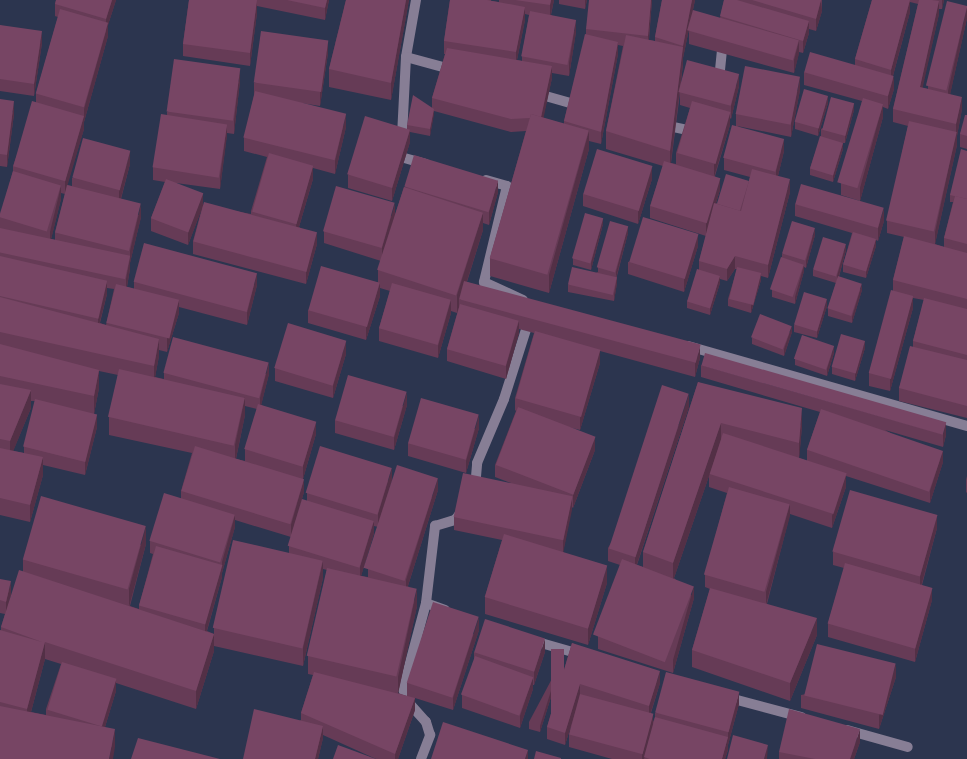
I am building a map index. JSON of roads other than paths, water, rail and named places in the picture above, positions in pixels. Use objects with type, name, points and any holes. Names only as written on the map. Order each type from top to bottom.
[{"type":"street","points":[[416,0],[406,57],[401,157],[440,168]]},
{"type":"street","points":[[717,90],[725,27]]},
{"type":"street","points":[[406,57],[464,73]]},
{"type":"street","points":[[522,90],[588,108]]},
{"type":"street","points":[[654,122],[710,135]]},
{"type":"street","points":[[420,759],[435,737],[426,722],[407,701],[403,688],[426,603],[434,526],[455,520],[474,494],[477,463],[504,399],[534,305],[484,282],[507,186],[478,178]]},
{"type":"street","points":[[674,342],[967,426]]},
{"type":"street","points":[[426,603],[460,616]]},
{"type":"street","points":[[520,637],[592,657]]},
{"type":"street","points":[[717,694],[812,720]]},
{"type":"street","points":[[832,726],[908,746]]}]
